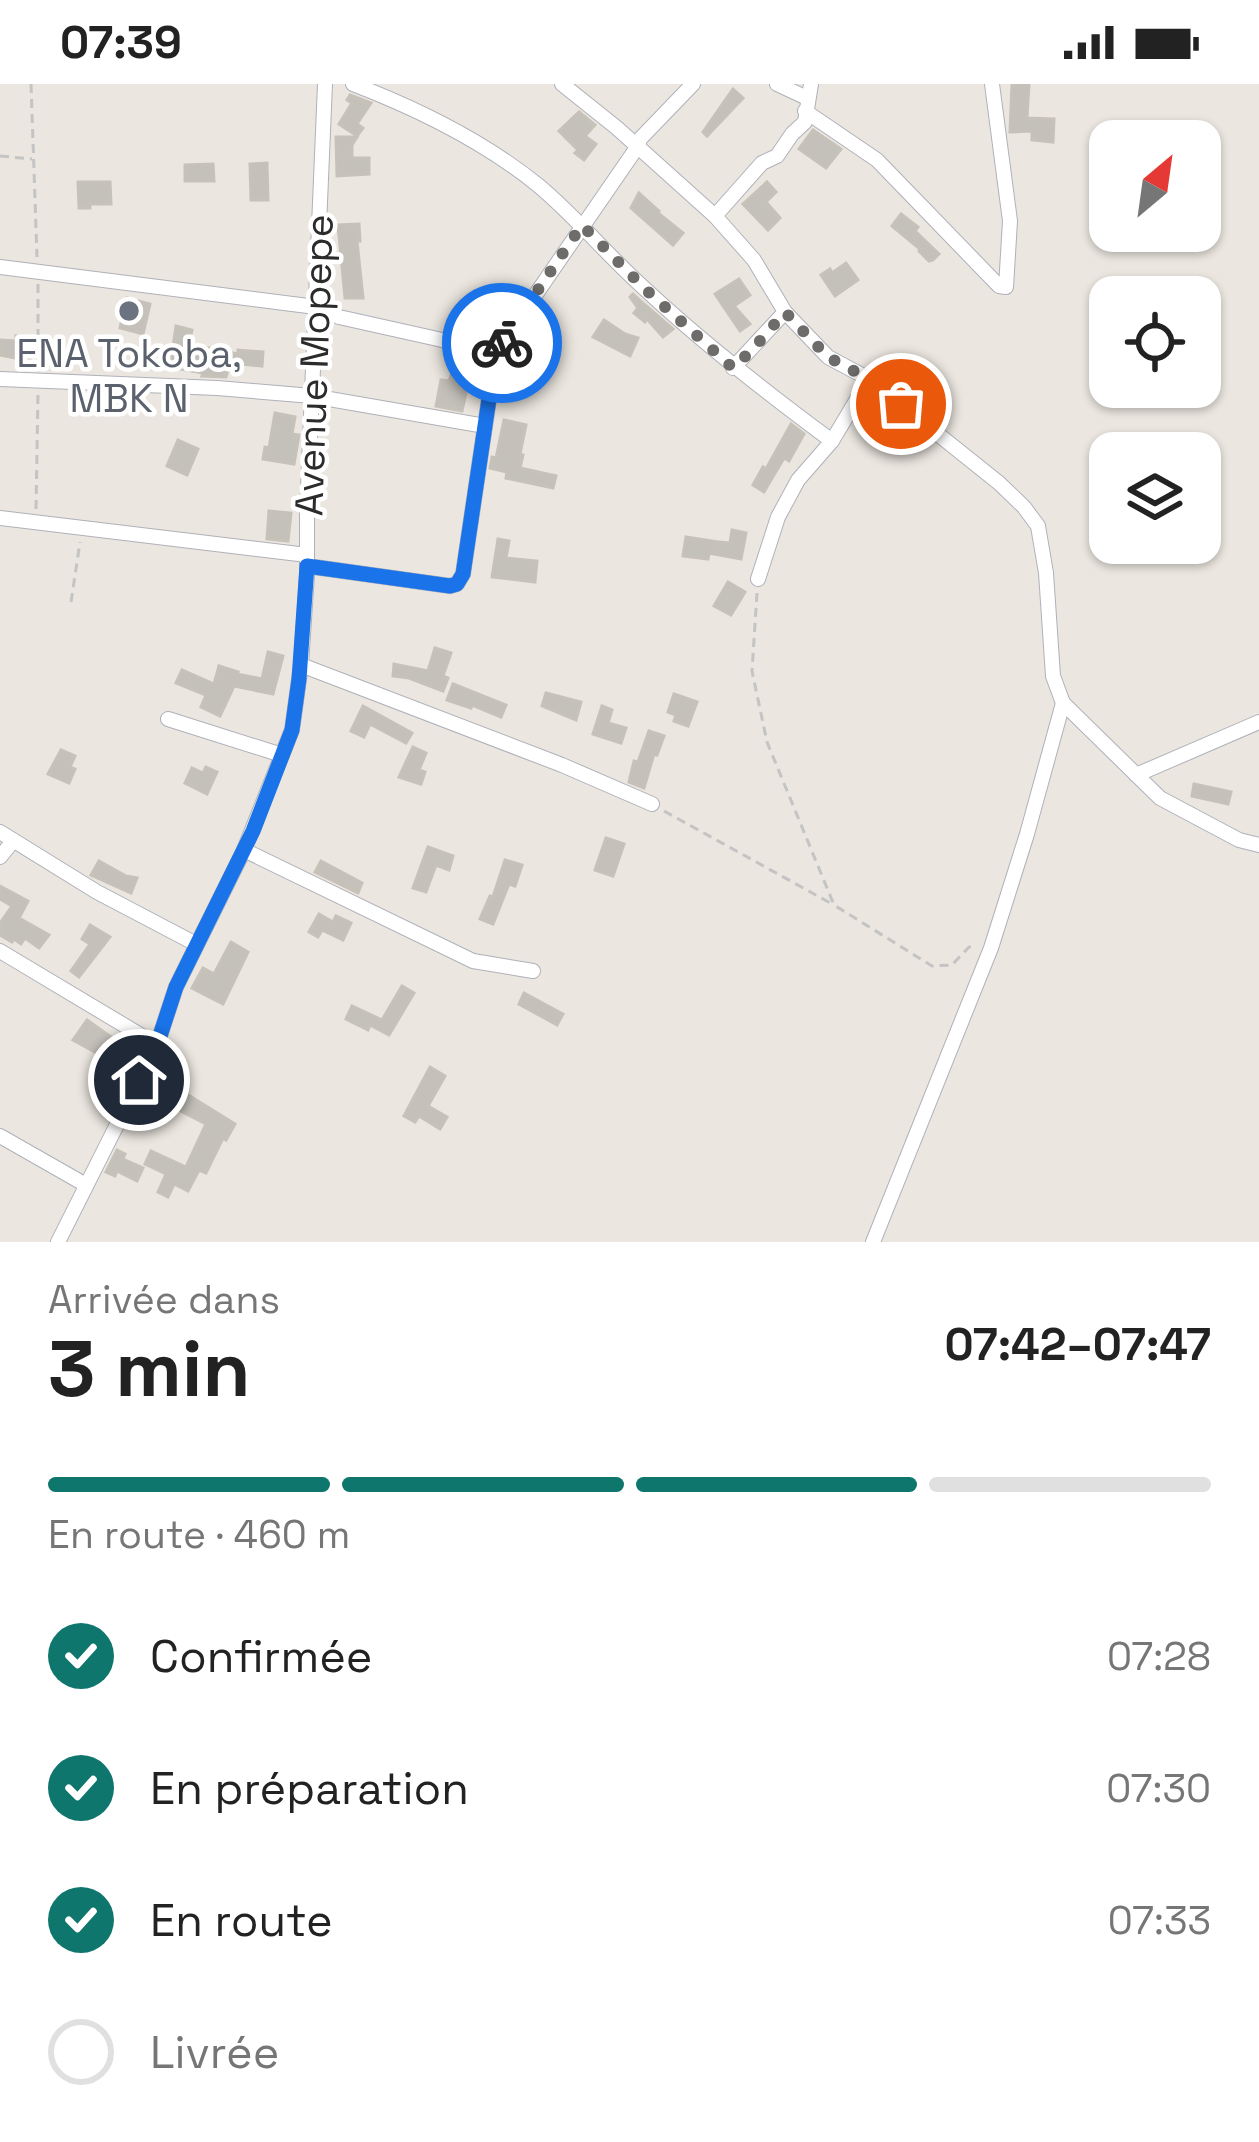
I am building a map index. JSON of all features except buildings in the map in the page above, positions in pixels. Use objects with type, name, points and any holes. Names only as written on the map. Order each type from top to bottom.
[{"type":"street","name":"Avenue Mopepe","points":[[58,1242],[157,1045],[176,987],[244,850],[297,707],[325,84]]},
{"type":"street","points":[[353,84],[401,102],[536,183],[733,368],[832,441]]},
{"type":"street","points":[[562,84],[715,216],[754,260],[785,312],[828,357],[869,379],[1024,507],[1038,526],[1053,676],[1063,704],[1160,799],[1239,840],[1259,844]]},
{"type":"street","points":[[0,518],[457,584],[463,574],[496,352],[640,139],[693,84]]},
{"type":"street","points":[[777,84],[808,98],[878,160],[999,286],[1006,287],[1010,221],[992,84]]},
{"type":"street","points":[[715,216],[805,122],[808,98]]},
{"type":"street","points":[[0,267],[316,307],[496,352]]},
{"type":"street","points":[[733,368],[785,312]]},
{"type":"street","points":[[0,379],[312,396],[485,426]]},
{"type":"street","points":[[758,579],[778,518],[798,480],[832,441],[869,379]]},
{"type":"street","points":[[301,665],[652,804]]},
{"type":"street","points":[[873,1242],[991,947],[1063,704]]},
{"type":"street","points":[[168,719],[282,754]]},
{"type":"street","points":[[1136,776],[1259,722]]},
{"type":"street","points":[[0,857],[6,837],[196,944]]},
{"type":"street","points":[[244,850],[473,961],[533,971]]},
{"type":"street","points":[[0,951],[157,1045]]},
{"type":"street","points":[[0,1136],[86,1185]]},
{"type":"path","points":[[31,84],[38,271],[36,523]]},
{"type":"path","points":[[0,157],[34,160]]},
{"type":"path","points":[[71,602],[82,528]]},
{"type":"path","points":[[758,579],[752,671],[767,742],[834,905]]},
{"type":"path","points":[[652,804],[834,905],[932,966],[952,965],[969,947],[991,947]]},
{"type":"way so far","points":[[502,343],[582,225],[733,368],[785,312],[828,357],[869,379],[901,404]]},
{"type":"place","name":"ENA Tokoba, MBK N","points":[[129,311]]},
{"type":"route","points":[[139,1080],[157,1045],[176,987],[253,831],[292,730],[307,566],[457,584],[463,574],[496,352],[502,343]]}]
